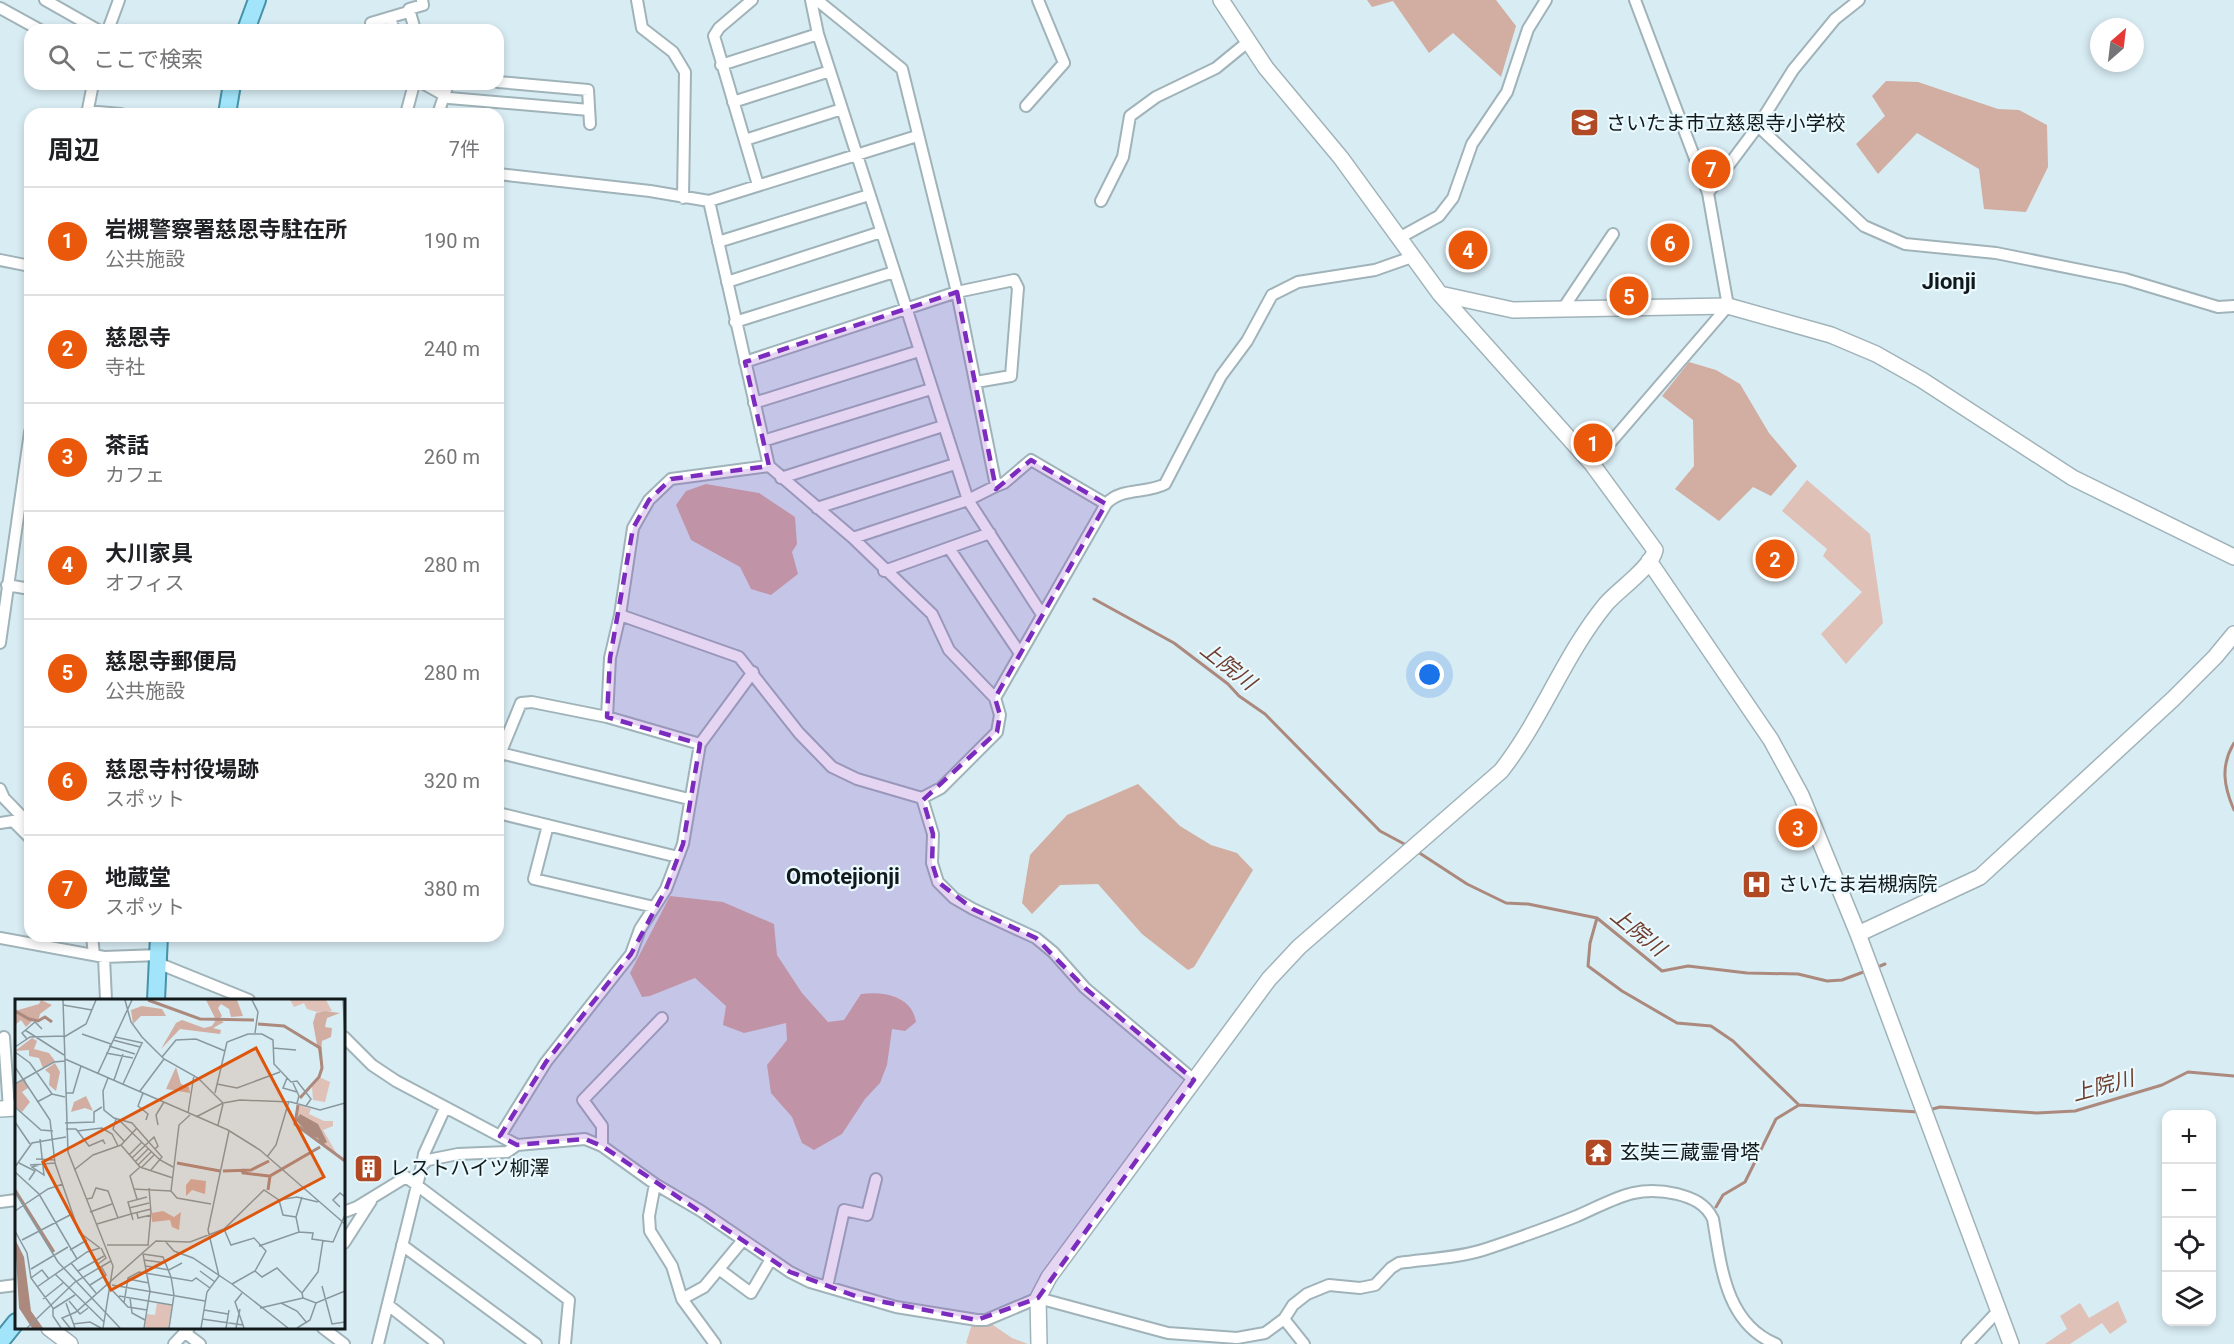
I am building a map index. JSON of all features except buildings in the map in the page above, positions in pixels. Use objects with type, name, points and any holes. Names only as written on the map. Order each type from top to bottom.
[{"type":"main road","points":[[248,24],[257,0]]},
{"type":"main road","points":[[228,108],[231,90]]},
{"type":"main road","points":[[156,999],[159,942]]},
{"type":"main road","points":[[4,1341],[15,1324]]},
{"type":"street","points":[[4,0],[0,8],[29,24]]},
{"type":"street","points":[[45,0],[87,24]]},
{"type":"street","points":[[110,24],[119,0]]},
{"type":"street","points":[[371,24],[423,5],[422,0]]},
{"type":"street","points":[[636,0],[642,28],[673,52],[685,72],[683,198]]},
{"type":"street","points":[[752,0],[719,28],[714,36],[758,184]]},
{"type":"street","points":[[811,0],[818,34],[968,500],[1041,613]]},
{"type":"street","points":[[818,0],[902,69],[957,292],[996,486]]},
{"type":"street","points":[[1026,106],[1064,63],[1038,0]]},
{"type":"street","points":[[1039,1344],[1038,1298],[1049,1277],[1269,979],[1299,948],[1501,771],[1524,742],[1590,626],[1607,603],[1649,561],[1655,550],[1592,464],[1440,294],[1341,158],[1281,87],[1221,0]]},
{"type":"street","points":[[1399,238],[1439,216],[1453,198],[1472,144],[1507,92],[1528,29],[1546,0]]},
{"type":"street","points":[[1635,0],[1708,193],[1728,306]]},
{"type":"street","points":[[1708,193],[1758,126],[1793,70],[1835,19],[1859,0]]},
{"type":"street","points":[[408,12],[413,24]]},
{"type":"street","points":[[390,18],[392,24]]},
{"type":"street","points":[[721,64],[818,34]]},
{"type":"street","points":[[1101,201],[1123,157],[1130,116],[1156,97],[1216,68],[1249,41]]},
{"type":"street","points":[[733,102],[830,71]]},
{"type":"street","points":[[504,83],[588,90],[590,124]]},
{"type":"street","points":[[88,108],[92,90]]},
{"type":"street","points":[[408,108],[412,90]]},
{"type":"street","points":[[434,90],[445,96],[589,110]]},
{"type":"street","points":[[440,108],[446,90]]},
{"type":"street","points":[[745,140],[842,109]]},
{"type":"street","points":[[1758,126],[1864,226],[1905,244],[1996,253],[2125,279],[2218,306],[2234,306]]},
{"type":"street","points":[[504,175],[650,191],[709,201],[917,136]]},
{"type":"street","points":[[718,242],[869,195]]},
{"type":"street","points":[[620,615],[739,657],[799,733],[832,767],[856,779],[922,798],[940,788],[997,732],[1000,715],[995,698],[949,650],[932,614],[884,571],[853,538],[769,466],[709,201]]},
{"type":"street","points":[[727,282],[881,232]]},
{"type":"street","points":[[1562,309],[1613,234]]},
{"type":"street","points":[[995,698],[1041,613],[1106,504],[1121,494],[1165,484],[1221,376],[1247,341],[1272,295],[1298,282],[1375,270],[1412,257]]},
{"type":"street","points":[[0,260],[24,265]]},
{"type":"street","points":[[735,322],[894,272]]},
{"type":"street","points":[[745,362],[957,292],[1010,280],[1017,282],[1011,376],[976,382]]},
{"type":"street","points":[[1440,294],[1514,310],[1728,306],[1831,335],[1876,354],[2073,478],[2234,557]]},
{"type":"street","points":[[1592,464],[1728,306]]},
{"type":"street","points":[[754,403],[919,351]]},
{"type":"street","points":[[763,441],[931,389]]},
{"type":"street","points":[[781,478],[943,426]]},
{"type":"street","points":[[853,538],[968,500],[1004,483],[1031,460],[1106,504]]},
{"type":"street","points":[[0,643],[7,585],[5,555],[24,462]]},
{"type":"street","points":[[817,508],[955,464]]},
{"type":"street","points":[[607,717],[610,658],[620,615],[633,528],[649,500],[671,479],[769,466]]},
{"type":"street","points":[[884,571],[990,533]]},
{"type":"street","points":[[949,548],[1019,652]]},
{"type":"street","points":[[1649,561],[1771,740],[1801,795],[1858,934],[2011,1344]]},
{"type":"street","points":[[7,585],[24,588]]},
{"type":"street","points":[[1858,934],[1980,877],[2173,699],[2215,657],[2234,634]]},
{"type":"street","points":[[500,1136],[546,1062],[631,954],[640,929],[666,889],[683,844],[699,744],[753,672]]},
{"type":"street","points":[[504,744],[521,703],[562,707],[607,717],[699,744]]},
{"type":"street","points":[[504,757],[689,799]]},
{"type":"street","points":[[0,789],[4,798],[24,819]]},
{"type":"street","points":[[922,798],[933,834],[932,864],[938,882],[954,898],[973,909],[1036,938],[1053,952],[1085,988],[1194,1080]]},
{"type":"street","points":[[504,814],[678,857]]},
{"type":"street","points":[[0,823],[13,821],[24,832]]},
{"type":"street","points":[[548,825],[534,879],[654,907]]},
{"type":"street","points":[[0,938],[99,956],[160,959],[247,999]]},
{"type":"street","points":[[94,942],[99,956],[106,999]]},
{"type":"street","points":[[602,1146],[602,1126],[583,1100],[662,1018]]},
{"type":"street","points":[[2,1037],[12,1081],[8,1109]]},
{"type":"street","points":[[345,1038],[372,1065],[445,1108],[517,1145]]},
{"type":"street","points":[[378,1344],[424,1154],[445,1108]]},
{"type":"street","points":[[423,1165],[428,1160],[458,1154],[507,1152],[517,1145],[585,1139],[602,1146],[655,1184],[790,1272],[827,1287],[896,1307],[976,1320],[986,1320],[1038,1298],[1193,1340],[1237,1338],[1265,1333],[1284,1319],[1293,1305],[1307,1294],[1329,1285],[1360,1288],[1375,1285],[1399,1263],[1483,1250],[1577,1215],[1612,1199],[1635,1191],[1657,1189],[1688,1197],[1709,1209],[1713,1218],[1725,1287],[1763,1342],[1776,1344]]},
{"type":"street","points":[[345,1212],[406,1177],[568,1300],[565,1344]]},
{"type":"street","points":[[827,1287],[844,1210],[867,1215],[876,1179]]},
{"type":"street","points":[[655,1184],[649,1216],[650,1231],[672,1266],[682,1299],[715,1344]]},
{"type":"street","points":[[345,1241],[372,1198]]},
{"type":"street","points":[[0,1202],[15,1200]]},
{"type":"street","points":[[682,1299],[704,1287],[743,1240]]},
{"type":"street","points":[[402,1245],[536,1344]]},
{"type":"street","points":[[720,1270],[751,1293],[771,1259]]},
{"type":"street","points":[[0,1287],[15,1285]]},
{"type":"street","points":[[387,1305],[438,1344]]},
{"type":"street","points":[[1967,1344],[1998,1311]]},
{"type":"street","points":[[1284,1319],[1304,1344]]},
{"type":"street","points":[[50,1329],[70,1344]]},
{"type":"street","points":[[324,1329],[344,1344]]},
{"type":"street","points":[[174,1344],[186,1330],[200,1344]]},
{"type":"highlighted area","points":[[957,292],[996,489],[1031,460],[1106,504],[995,698],[1000,715],[997,732],[923,800],[933,834],[932,863],[938,882],[973,909],[1036,938],[1085,988],[1194,1080],[1038,1298],[977,1320],[858,1297],[790,1272],[602,1146],[585,1139],[517,1145],[500,1136],[546,1062],[631,954],[666,889],[683,844],[700,744],[607,717],[610,658],[633,528],[649,500],[671,479],[769,466],[745,362]]},
{"type":"shaded area","points":[[1367,0],[1496,0],[1516,26],[1501,77],[1453,33],[1429,53],[1393,1],[1372,7]]},
{"type":"shaded area","points":[[1886,81],[1918,82],[1998,109],[2019,110],[2047,125],[2048,167],[2026,212],[1984,209],[1979,169],[1917,133],[1878,174],[1856,144],[1885,116],[1872,96]]},
{"type":"shaded area","points":[[1689,362],[1716,370],[1740,384],[1769,433],[1797,466],[1771,496],[1753,487],[1719,521],[1675,489],[1694,466],[1693,420],[1662,396]]},
{"type":"shaded area","points":[[1807,480],[1870,534],[1883,623],[1846,664],[1821,634],[1862,592],[1823,556],[1827,549],[1782,511]]},
{"type":"shaded area","points":[[706,484],[759,493],[795,517],[797,544],[792,552],[798,574],[771,595],[751,589],[740,567],[691,540],[676,505],[686,491]]},
{"type":"shaded area","points":[[1138,784],[1180,826],[1211,845],[1237,853],[1253,870],[1194,967],[1188,970],[1142,934],[1098,884],[1060,885],[1032,914],[1022,903],[1030,855],[1067,815]]},
{"type":"shaded area","points":[[670,896],[723,902],[774,924],[777,955],[802,993],[828,1022],[844,1020],[861,994],[879,993],[896,997],[909,1006],[916,1022],[905,1031],[892,1029],[887,1065],[880,1083],[865,1099],[842,1134],[814,1150],[802,1143],[792,1117],[771,1093],[767,1065],[787,1040],[786,1023],[744,1033],[723,1025],[726,1006],[695,978],[642,997],[630,973]]},
{"type":"shaded area","points":[[2118,1301],[2127,1322],[2110,1334],[2102,1323],[2070,1344],[2045,1344],[2067,1329],[2060,1316],[2080,1303],[2089,1318]]},
{"type":"shaded area","points":[[972,1324],[993,1325],[1012,1338],[1028,1344],[968,1344],[966,1343]]},
{"type":"waterway","name":"上院川","points":[[1094,599],[1174,643],[1228,684],[1239,696],[1265,714],[1380,831],[1408,846]]},
{"type":"waterway","points":[[2234,743],[2225,768],[2226,785],[2234,810]]},
{"type":"waterway","name":"上院川","points":[[1418,852],[1467,884],[1506,903],[1528,904],[1597,918],[1662,971],[1688,966],[1747,973],[1798,974],[1827,981],[1842,980],[1866,971]]},
{"type":"waterway","points":[[1597,918],[1590,943],[1588,966],[1622,991],[1677,1023],[1711,1026],[1733,1041],[1799,1105]]},
{"type":"waterway","name":"上院川","points":[[1875,968],[1885,964]]},
{"type":"waterway","name":"上院川","points":[[1929,1110],[1940,1107],[2037,1113],[2075,1111],[2162,1085],[2188,1072],[2234,1076]]},
{"type":"waterway","points":[[1716,1207],[1723,1195],[1745,1182],[1776,1119],[1799,1105],[1919,1112]]},
{"type":"place","name":"さいたま市立慈恩寺小学校","points":[[1585,123]]},
{"type":"place","name":"地蔵堂","points":[[1711,169]]},
{"type":"place","name":"慈恩寺村役場跡","points":[[1670,243]]},
{"type":"place","name":"大川家具","points":[[1468,250]]},
{"type":"place","name":"慈恩寺郵便局","points":[[1629,296]]},
{"type":"place","name":"岩槻警察署慈恩寺駐在所","points":[[1593,443]]},
{"type":"place","name":"慈恩寺","points":[[1775,559]]},
{"type":"place","name":"茶話","points":[[1798,828]]},
{"type":"place","name":"さいたま岩槻病院","points":[[1757,884]]},
{"type":"place","name":"玄奘三蔵霊骨塔","points":[[1599,1152]]},
{"type":"place","name":"レストハイツ柳澤","points":[[369,1168]]},
{"type":"district","name":"Jionji","points":[[1949,281]]},
{"type":"district","name":"Omotejionji","points":[[843,876]]}]
